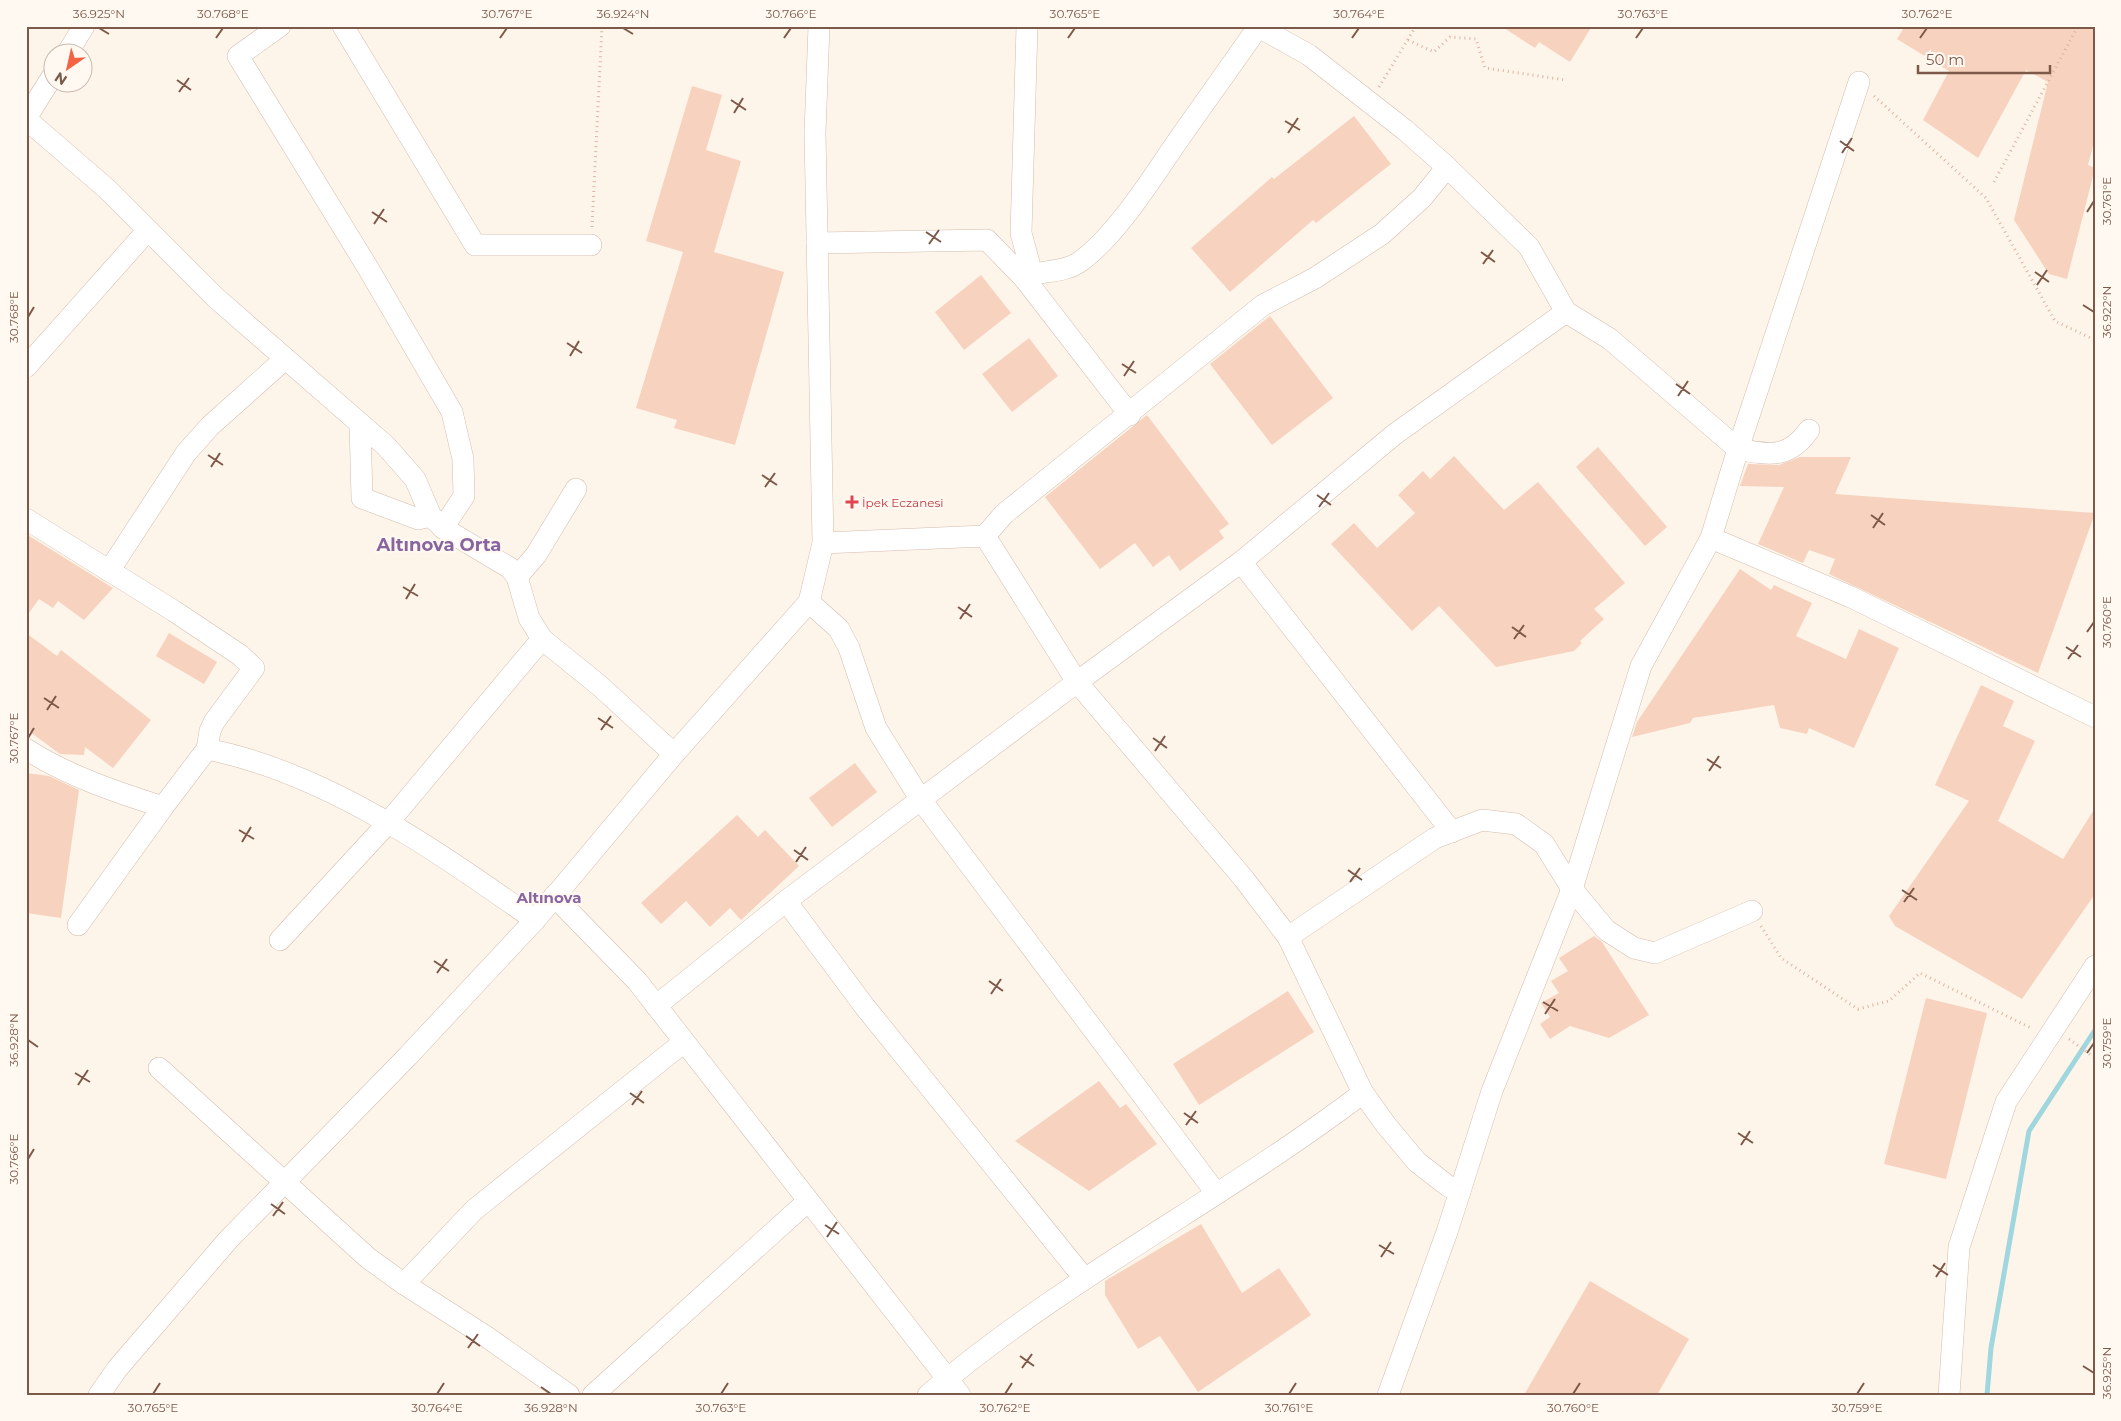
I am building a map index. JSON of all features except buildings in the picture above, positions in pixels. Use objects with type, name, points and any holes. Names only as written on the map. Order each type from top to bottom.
[{"type":"street","points":[[74,42],[84,26]]},
{"type":"street","points":[[280,26],[238,56],[368,268],[452,412],[463,459],[464,496],[437,522]]},
{"type":"street","points":[[343,26],[475,245],[591,245]]},
{"type":"street","points":[[99,1395],[117,1369],[228,1240],[535,920],[674,754],[809,602],[823,543],[815,133],[819,26]]},
{"type":"street","points":[[1027,26],[1020,233],[1028,276]]},
{"type":"street","points":[[1028,276],[1056,272],[1078,263],[1098,245],[1136,201],[1257,27],[1309,55],[1370,103],[1447,168],[1529,247],[1566,312],[1610,339],[1738,449],[1761,453],[1789,452],[1800,444],[1809,430]]},
{"type":"street","points":[[1388,1395],[1460,1192],[1492,1091],[1572,889],[1641,666],[1711,538],[1738,449],[1859,82]]},
{"type":"street","points":[[42,92],[26,119],[107,189],[216,298],[386,446],[415,478],[437,522]]},
{"type":"street","points":[[823,543],[986,536],[1004,514],[1130,415],[1263,305],[1315,278],[1382,234],[1422,198],[1447,168]]},
{"type":"street","points":[[26,367],[148,230]]},
{"type":"street","points":[[817,243],[987,240],[1028,276],[1130,415]]},
{"type":"street","points":[[656,1006],[786,901],[1077,682],[1241,562],[1395,434],[1566,312]]},
{"type":"street","points":[[109,571],[186,453],[210,426],[285,359]]},
{"type":"street","points":[[360,424],[362,498],[418,519],[437,522],[510,568],[517,577],[529,618],[542,639],[600,686],[674,754]]},
{"type":"street","points":[[517,577],[536,555],[576,489]]},
{"type":"street","points":[[26,519],[232,649],[254,668],[214,722],[210,731],[207,749],[78,925]]},
{"type":"street","points":[[986,536],[1077,682],[1244,879],[1288,937],[1363,1093],[1417,1162],[1448,1186],[1460,1192]]},
{"type":"street","points":[[1711,538],[1851,597],[2095,717]]},
{"type":"street","points":[[1241,562],[1452,832]]},
{"type":"street","points":[[809,602],[839,629],[849,648],[876,728],[921,800],[1216,1193]]},
{"type":"street","points":[[280,940],[387,824],[542,639]]},
{"type":"street","points":[[26,749],[47,762],[111,790],[163,807]]},
{"type":"street","points":[[207,749],[246,757],[334,794],[443,855],[535,920]]},
{"type":"street","points":[[1288,937],[1435,838],[1482,820],[1516,824],[1544,844],[1572,889],[1613,935],[1634,948],[1655,953],[1752,911]]},
{"type":"street","points":[[554,896],[637,981],[953,1386]]},
{"type":"street","points":[[786,901],[865,1007],[1084,1278]]},
{"type":"street","points":[[1949,1395],[1959,1247],[2006,1102],[2095,966]]},
{"type":"street","points":[[404,1284],[474,1210],[684,1042]]},
{"type":"street","points":[[159,1068],[368,1258],[404,1284],[487,1337],[569,1395]]},
{"type":"street","points":[[928,1395],[953,1386],[1084,1278],[1321,1125],[1363,1093]]},
{"type":"street","points":[[592,1395],[808,1201]]},
{"type":"path","points":[[591,245],[602,26]]},
{"type":"path","points":[[1370,103],[1416,26]]},
{"type":"path","points":[[1994,182],[2078,26]]},
{"type":"path","points":[[1408,40],[1434,52],[1450,37],[1476,39],[1485,68],[1566,80]]},
{"type":"path","points":[[1859,82],[1986,198],[2055,321],[2095,340]]},
{"type":"path","points":[[1752,911],[1781,958],[1858,1009],[1889,1001],[1920,973],[2048,1037]]},
{"type":"path","points":[[2073,1042],[2094,1057]]},
{"type":"waterway","points":[[1987,1395],[1991,1348],[2029,1131],[2095,1030]]},
{"type":"place","name":"İpek Eczanesi","points":[[852,502]]},
{"type":"district","name":"Altınova Orta","points":[[439,545]]},
{"type":"district","name":"Altınova","points":[[549,897]]}]
